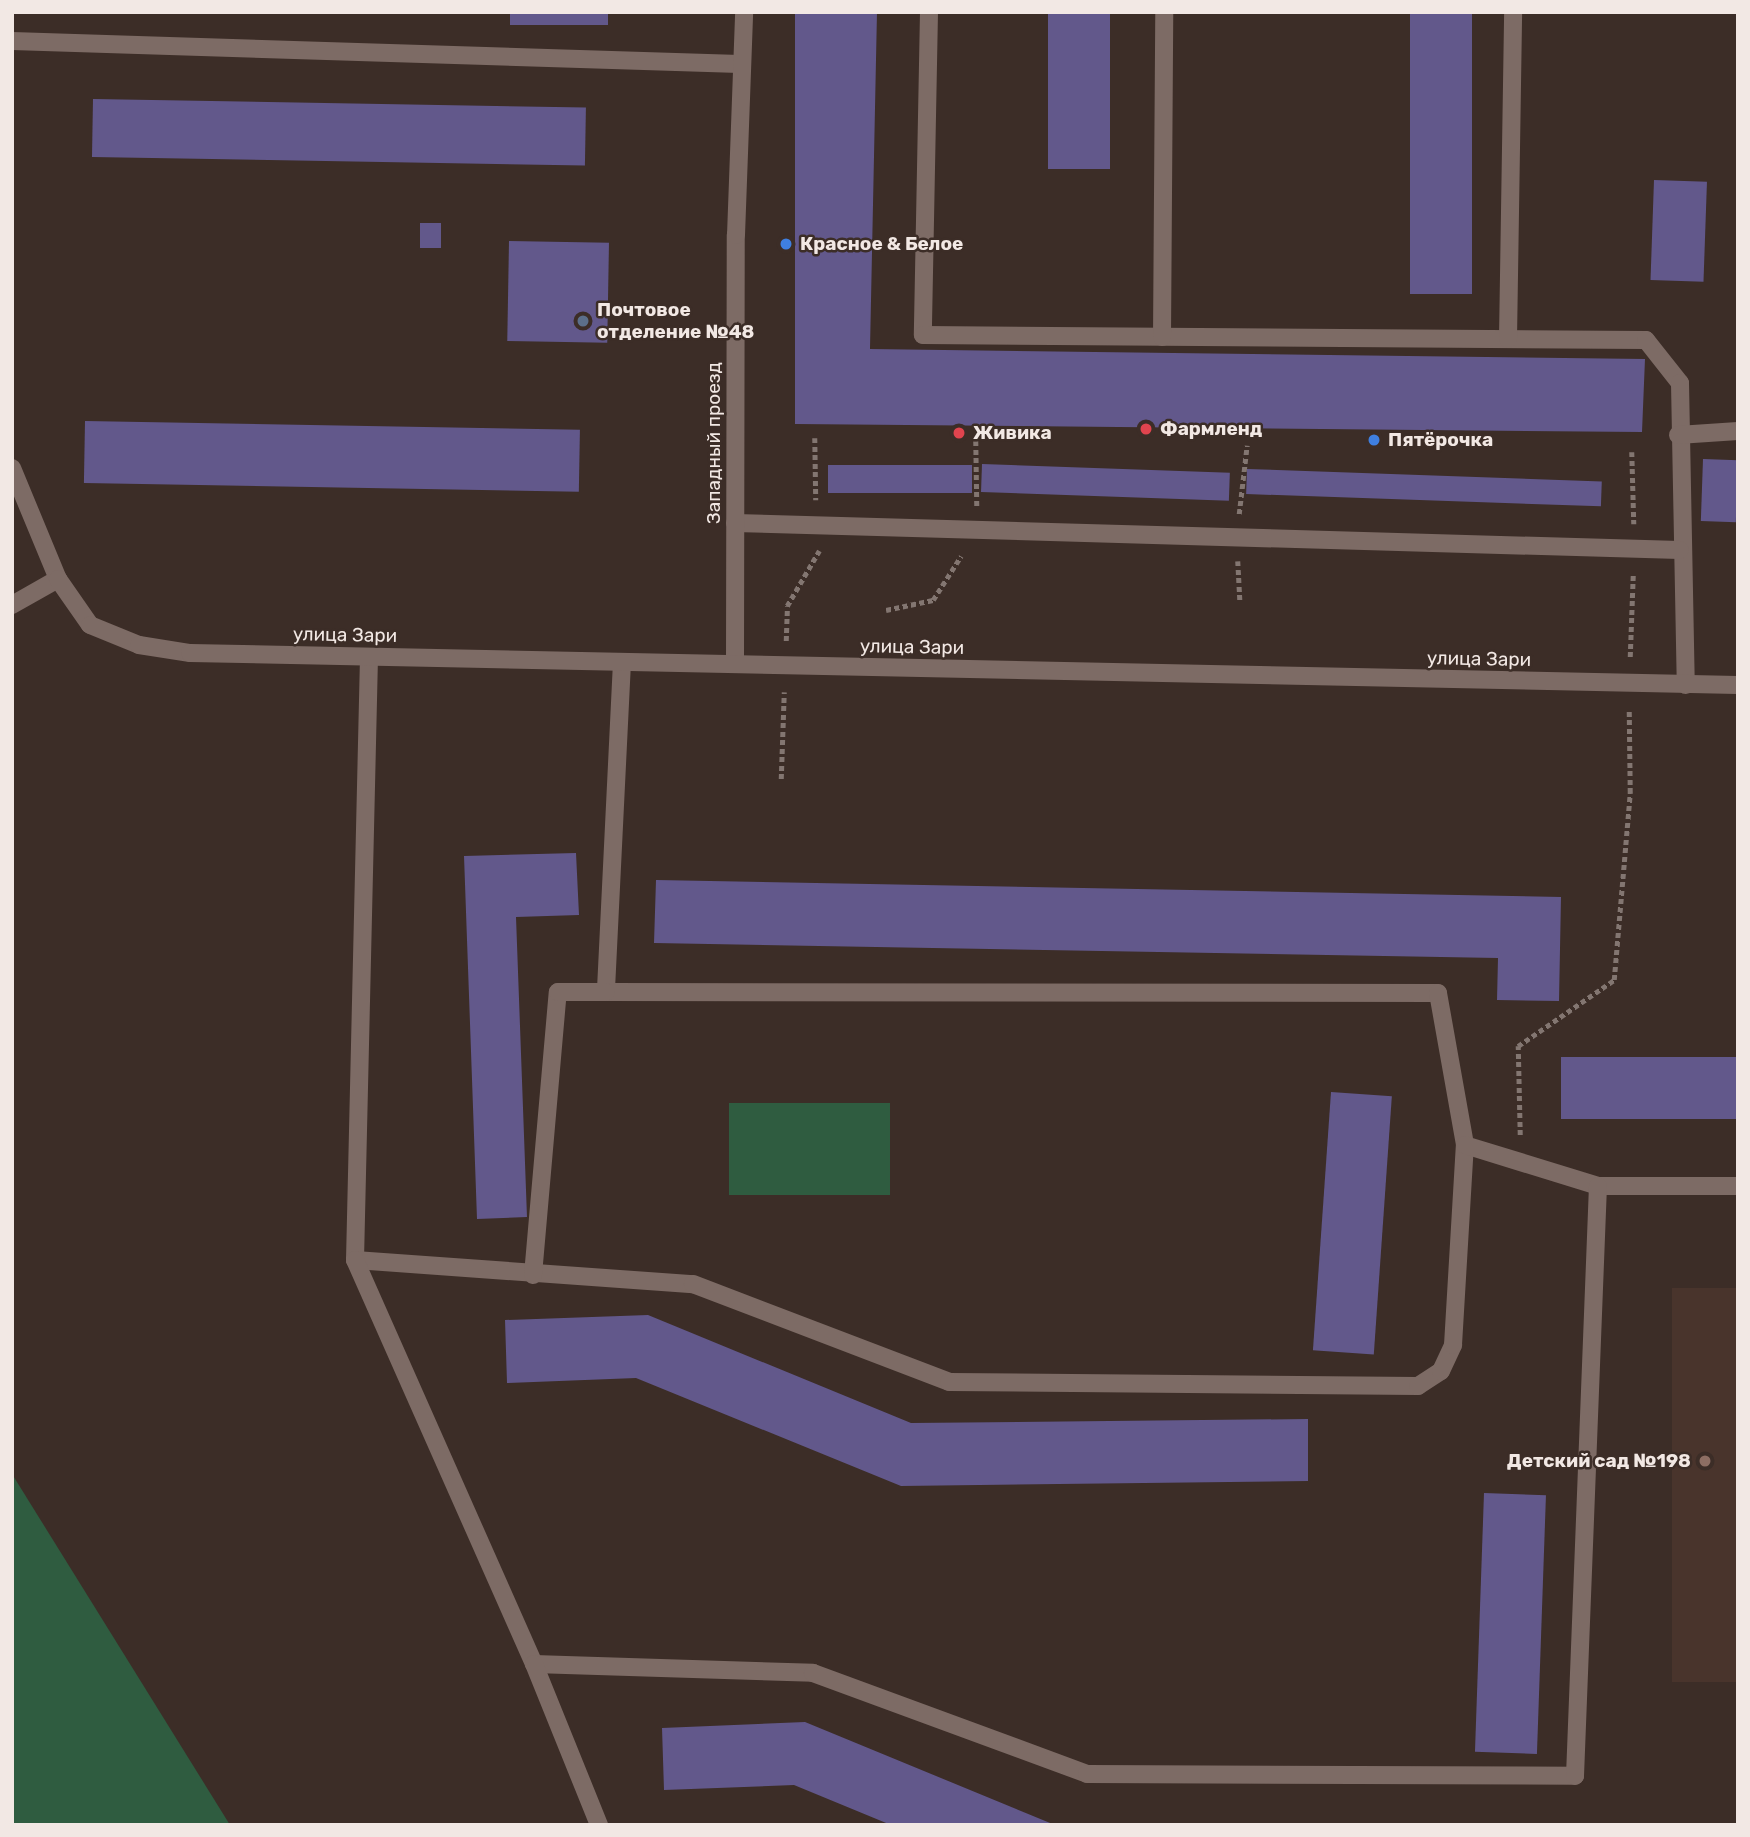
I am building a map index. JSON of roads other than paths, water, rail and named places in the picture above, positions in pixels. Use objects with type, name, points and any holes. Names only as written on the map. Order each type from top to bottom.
[{"type":"street","name":"Западный проезд","points":[[735,664],[740,64],[744,12]]},
{"type":"street","points":[[929,12],[923,335],[1646,340],[1680,383],[1680,550],[1686,685]]},
{"type":"street","points":[[1162,337],[1164,12]]},
{"type":"street","points":[[1508,339],[1513,12]]},
{"type":"street","points":[[12,41],[740,64]]},
{"type":"street","points":[[1678,435],[1738,431]]},
{"type":"street","points":[[12,468],[58,579],[12,605]]},
{"type":"street","points":[[735,523],[1680,550]]},
{"type":"street","name":"улица Зари","points":[[58,579],[90,625],[139,645],[190,653],[1738,685]]},
{"type":"street","points":[[369,657],[355,1260],[534,1664],[598,1825]]},
{"type":"street","points":[[606,992],[622,662]]},
{"type":"street","points":[[355,1260],[533,1275],[693,1284],[949,1382],[1418,1386],[1441,1371],[1453,1345],[1465,1145],[1438,993],[558,992],[533,1275]]},
{"type":"street","points":[[1465,1145],[1598,1186],[1738,1186]]},
{"type":"street","points":[[534,1664],[813,1673],[1087,1774],[1575,1776],[1598,1186]]},
{"type":"place","name":"Красное & Белое","points":[[786,244]]},
{"type":"place","name":"Почтовое отделение №48","points":[[583,321]]},
{"type":"place","name":"Фармленд","points":[[1146,429]]},
{"type":"place","name":"Живика","points":[[959,433]]},
{"type":"place","name":"Пятёрочка","points":[[1374,440]]},
{"type":"place","name":"Детский сад №198","points":[[1705,1461]]}]
